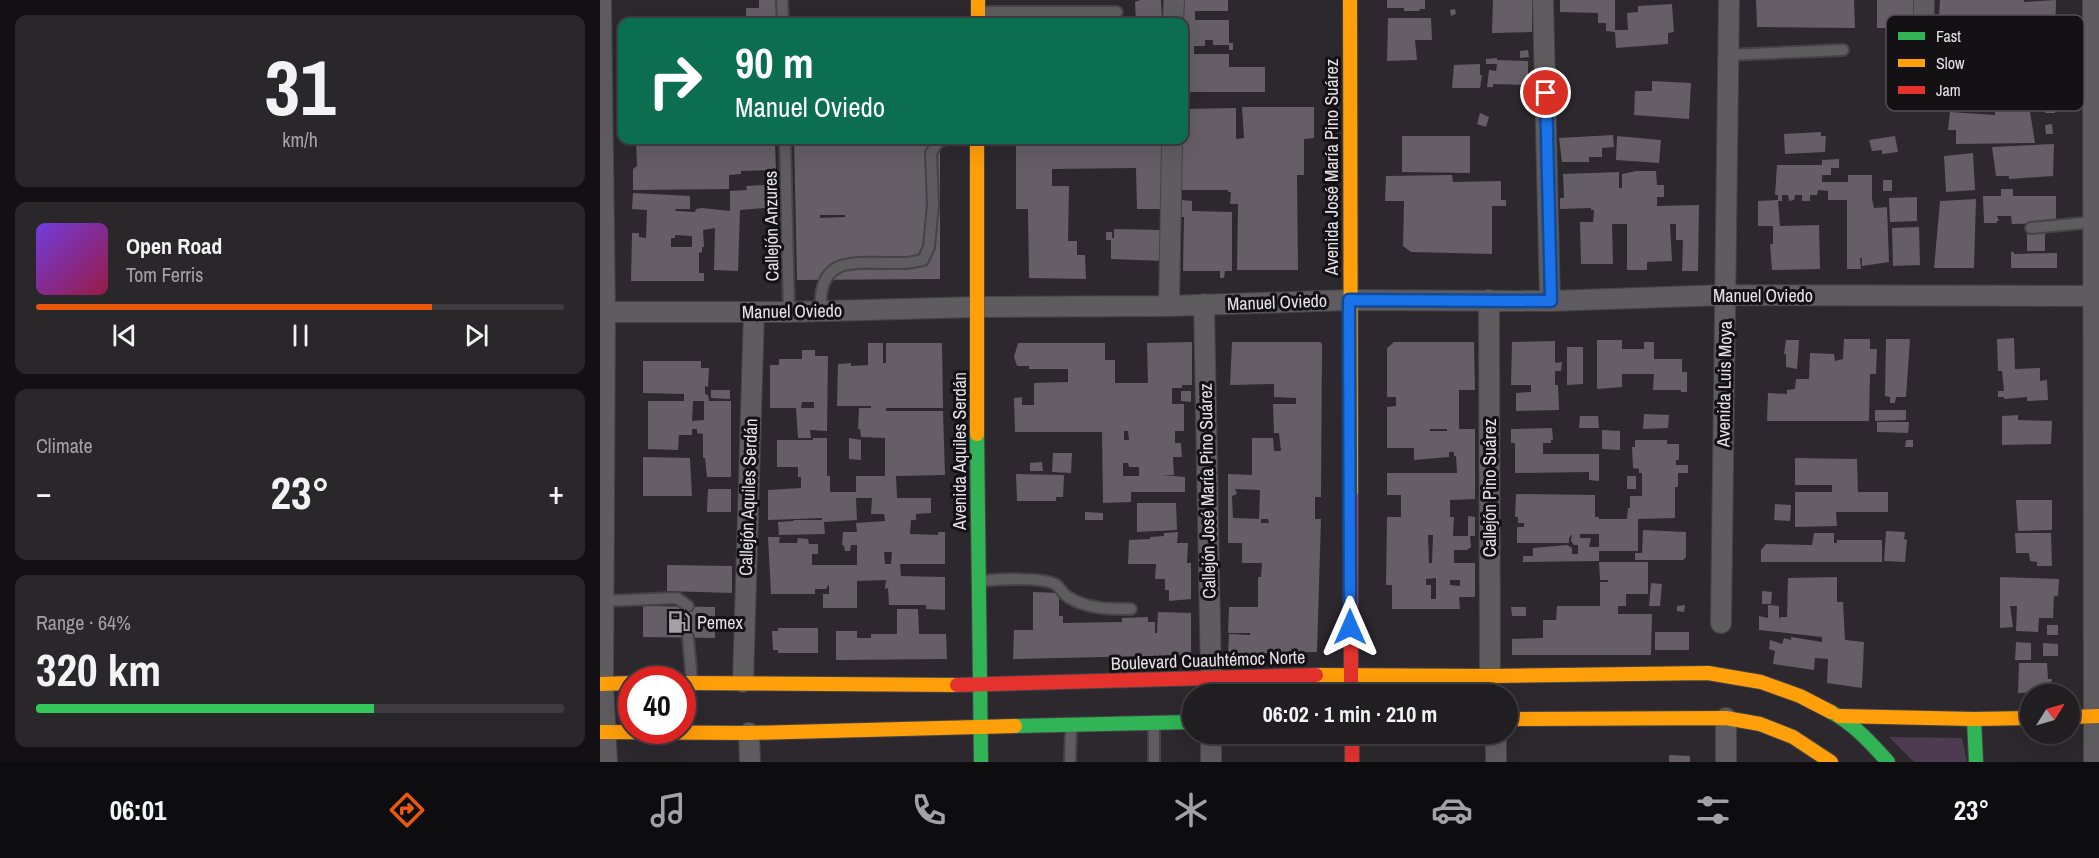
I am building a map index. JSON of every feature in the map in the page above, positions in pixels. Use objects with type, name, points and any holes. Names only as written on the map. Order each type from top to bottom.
[{"type":"main road","name":"Avenida José María Pino Suárez","points":[[1350,0],[1350,684]]},
{"type":"main road","name":"Avenida Aquiles Serdán","points":[[977,144],[976,307],[981,762]]},
{"type":"main road","name":"Boulevard Cuauhtémoc Norte","points":[[696,683],[979,685],[1350,674],[1490,676],[1682,673],[1732,676],[1761,682],[1800,696],[1839,716],[1875,747],[1888,762]]},
{"type":"main road","points":[[602,684],[618,684]]},
{"type":"main road","points":[[1839,716],[2020,718]]},
{"type":"main road","points":[[2080,717],[2096,716]]},
{"type":"main road","points":[[1518,719],[1726,718],[1760,724],[1793,737],[1831,762]]},
{"type":"main road","points":[[1974,719],[1976,762]]},
{"type":"main road","points":[[603,732],[749,733],[1182,722]]},
{"type":"main road","points":[[1352,744],[1352,762]]},
{"type":"street","points":[[601,0],[604,602],[602,684],[603,732],[607,762]]},
{"type":"street","points":[[1173,18],[1174,0]]},
{"type":"street","points":[[1544,0],[1551,301]]},
{"type":"street","name":"Avenida Luis Moya","points":[[1721,623],[1729,0]]},
{"type":"street","points":[[1924,0],[1924,15]]},
{"type":"street","points":[[2093,0],[2094,222],[2097,296],[2094,762]]},
{"type":"street","points":[[1169,306],[1172,144]]},
{"type":"street","name":"Manuel Oviedo","points":[[603,312],[789,312],[976,307],[1169,306],[1349,300],[1551,301],[1725,295],[2097,296]]},
{"type":"street","name":"Callejón Pino Suárez","points":[[1489,300],[1490,676]]},
{"type":"street","name":"Callejón José María Pino Suárez","points":[[1204,304],[1210,678]]},
{"type":"street","name":"Callejón Aquiles Serdán","points":[[743,682],[753,312]]},
{"type":"street","points":[[1725,762],[1726,718]]},
{"type":"street","points":[[749,733],[750,762]]},
{"type":"street","points":[[1211,744],[1211,762]]},
{"type":"street","points":[[1496,744],[1496,762]]},
{"type":"lane","points":[[782,0],[783,18]]},
{"type":"lane","points":[[978,12],[1117,12]]},
{"type":"lane","points":[[1728,55],[1843,50]]},
{"type":"lane","name":"Callejón Anzures","points":[[785,144],[789,312]]},
{"type":"lane","points":[[822,311],[820,294],[835,268],[850,264],[907,263],[923,260],[928,247],[933,205],[931,153],[937,144]]},
{"type":"lane","points":[[2031,228],[2094,222]]},
{"type":"lane","points":[[978,581],[1010,578],[1044,582],[1055,585],[1067,597],[1098,609],[1131,609]]},
{"type":"lane","points":[[604,602],[677,598],[688,606]]},
{"type":"lane","points":[[687,666],[688,637]]},
{"type":"lane","points":[[1154,723],[1154,762]]},
{"type":"lane","points":[[1070,762],[1071,725]]},
{"type":"shaded area","points":[[1889,737],[1962,738],[1967,762],[1914,762]]},
{"type":"building","points":[[759,0],[777,0],[777,18],[746,18],[746,8],[759,8]]},
{"type":"building","points":[[1161,0],[1162,18],[1136,18],[1135,2]]},
{"type":"building","points":[[1181,0],[1228,0],[1228,11],[1195,11],[1195,20],[1229,20],[1229,43],[1233,43],[1233,50],[1229,50],[1229,45],[1213,45],[1213,40],[1205,40],[1205,46],[1194,46],[1194,54],[1229,54],[1229,67],[1265,67],[1265,92],[1188,92],[1188,18],[1181,18]]},
{"type":"building","points":[[1387,0],[1425,0],[1425,9],[1404,11],[1404,8],[1387,8]]},
{"type":"building","points":[[1493,0],[1532,0],[1532,32],[1492,33]]},
{"type":"building","points":[[1560,0],[1615,0],[1615,30],[1628,30],[1627,13],[1638,12],[1638,6],[1672,4],[1674,32],[1668,33],[1668,44],[1616,48],[1615,32],[1606,31],[1606,23],[1598,23],[1598,13],[1560,12]]},
{"type":"building","points":[[1756,0],[1854,0],[1855,28],[1757,27]]},
{"type":"building","points":[[1877,0],[1915,0],[1915,15],[1886,15],[1886,28],[1877,28]]},
{"type":"building","points":[[1940,0],[2024,0],[2024,2],[2056,0],[2056,15],[1939,15]]},
{"type":"building","points":[[1455,9],[1456,14],[1451,16],[1450,10]]},
{"type":"building","points":[[1388,18],[1431,18],[1432,40],[1415,40],[1417,60],[1387,61]]},
{"type":"building","points":[[1528,50],[1529,57],[1520,58],[1520,51]]},
{"type":"building","points":[[1497,58],[1497,60],[1528,61],[1528,85],[1493,84],[1493,87],[1487,87],[1489,70],[1496,71],[1497,64],[1486,64],[1486,59]]},
{"type":"building","points":[[1480,64],[1480,75],[1482,75],[1480,88],[1452,88],[1454,65]]},
{"type":"building","points":[[1652,81],[1691,83],[1689,119],[1634,115],[1635,91],[1652,91]]},
{"type":"building","points":[[1242,107],[1314,107],[1314,138],[1304,139],[1304,175],[1297,175],[1298,270],[1237,270],[1238,204],[1230,204],[1231,192],[1228,190],[1182,190],[1181,144],[1188,144],[1188,109],[1236,108],[1236,139],[1244,138]]},
{"type":"building","points":[[1950,112],[1995,115],[1995,112],[2030,112],[2035,143],[1956,144],[1956,130],[1948,130]]},
{"type":"building","points":[[1480,113],[1489,117],[1486,127],[1477,124]]},
{"type":"building","points":[[2052,124],[2053,134],[2046,134],[2045,125]]},
{"type":"building","points":[[1821,132],[1821,136],[1826,136],[1825,152],[1785,154],[1784,134]]},
{"type":"building","points":[[1613,135],[1614,147],[1602,148],[1602,157],[1589,157],[1589,162],[1562,162],[1559,138]]},
{"type":"building","points":[[1402,136],[1470,136],[1470,173],[1402,172]]},
{"type":"building","points":[[1617,136],[1661,140],[1659,163],[1616,160]]},
{"type":"building","points":[[1895,136],[1898,152],[1882,154],[1882,150],[1872,151],[1869,140]]},
{"type":"building","points":[[636,144],[775,144],[776,170],[741,171],[741,174],[729,175],[729,189],[633,190],[633,169],[637,166]]},
{"type":"building","points":[[794,144],[940,144],[940,279],[797,280]],"holes":[[[820,215],[845,215],[845,217],[820,218]]]},
{"type":"building","points":[[1016,144],[1164,144],[1163,209],[1137,209],[1136,168],[1052,169],[1052,186],[1069,186],[1068,241],[1077,241],[1077,255],[1085,255],[1086,279],[1029,278],[1028,209],[1016,209]]},
{"type":"building","points":[[2054,144],[2053,176],[2009,179],[2009,176],[1996,176],[1992,147]]},
{"type":"building","points":[[1973,153],[1975,190],[1946,192],[1944,156]]},
{"type":"building","points":[[1839,159],[1839,168],[1831,168],[1831,175],[1822,175],[1822,182],[1848,182],[1848,175],[1872,175],[1874,208],[1887,207],[1889,262],[1862,266],[1862,258],[1860,258],[1861,269],[1847,269],[1847,200],[1828,200],[1828,191],[1818,190],[1817,195],[1810,195],[1810,201],[1802,201],[1802,195],[1795,195],[1794,200],[1789,201],[1788,195],[1782,195],[1782,201],[1778,201],[1780,226],[1819,225],[1820,269],[1772,270],[1770,244],[1773,244],[1773,226],[1758,226],[1758,201],[1778,200],[1778,195],[1775,195],[1777,165],[1822,165],[1822,160]]},
{"type":"building","points":[[1656,171],[1657,185],[1664,185],[1664,197],[1657,197],[1657,206],[1699,205],[1698,271],[1682,271],[1683,240],[1676,240],[1676,224],[1670,224],[1672,261],[1647,262],[1647,270],[1627,270],[1627,224],[1612,224],[1613,264],[1581,264],[1580,222],[1593,222],[1594,210],[1591,208],[1560,209],[1560,198],[1564,198],[1563,174],[1619,172],[1619,188],[1622,188],[1622,174]]},
{"type":"building","points":[[1452,175],[1453,182],[1501,181],[1501,200],[1506,200],[1506,206],[1492,206],[1492,254],[1411,252],[1403,246],[1404,201],[1385,201],[1386,176]]},
{"type":"building","points":[[1883,180],[1892,180],[1892,191],[1883,191]]},
{"type":"building","points":[[766,185],[766,190],[777,190],[777,207],[740,210],[738,271],[714,270],[715,228],[703,230],[704,247],[699,253],[699,273],[704,273],[704,281],[631,281],[632,233],[639,233],[639,237],[646,238],[647,210],[632,209],[633,193],[690,196],[690,209],[675,209],[676,211],[695,212],[696,209],[702,208],[730,211],[730,191],[747,190],[746,186]],"holes":[[[675,235],[692,236],[692,247],[671,247],[671,238],[675,238]]]},
{"type":"building","points":[[2001,189],[2013,189],[2013,196],[2056,196],[2056,223],[2012,224],[2011,216],[1997,216],[1999,221],[1997,223],[1984,223],[1983,196],[2001,196]]},
{"type":"building","points":[[1917,197],[1917,221],[1890,222],[1889,198]]},
{"type":"building","points":[[1976,199],[1974,268],[1934,268],[1940,201]]},
{"type":"building","points":[[1182,200],[1192,201],[1192,211],[1232,212],[1232,271],[1225,271],[1224,278],[1220,278],[1220,271],[1183,271]]},
{"type":"building","points":[[1919,227],[1920,265],[1893,266],[1892,228]]},
{"type":"building","points":[[1114,229],[1163,230],[1163,261],[1111,259],[1111,240],[1106,240],[1106,232],[1112,232],[1112,238],[1114,238]]},
{"type":"building","points":[[2027,233],[2045,233],[2045,251],[2027,251]]},
{"type":"building","points":[[2011,252],[2014,254],[2057,253],[2057,268],[2011,268]]},
{"type":"building","points":[[2014,338],[2015,369],[2040,368],[2040,381],[2047,380],[2048,400],[2027,401],[2027,397],[2004,399],[2004,397],[1998,397],[1998,391],[2004,391],[2002,371],[1998,371],[1997,339]]},
{"type":"building","points":[[1844,339],[1870,339],[1870,349],[1877,349],[1876,374],[1870,374],[1869,421],[1767,421],[1768,393],[1787,394],[1787,390],[1795,389],[1796,379],[1809,379],[1810,353],[1834,354],[1835,361],[1843,359]]},
{"type":"building","points":[[1886,339],[1910,339],[1906,397],[1896,397],[1895,403],[1890,403],[1890,397],[1885,396]]},
{"type":"building","points":[[1597,340],[1622,340],[1622,349],[1644,349],[1644,342],[1654,342],[1654,359],[1682,359],[1682,372],[1687,372],[1687,392],[1653,390],[1654,374],[1622,374],[1622,387],[1597,389]]},
{"type":"building","points":[[1786,340],[1799,340],[1797,369],[1786,367],[1786,354],[1784,354]]},
{"type":"building","points":[[1555,341],[1555,363],[1562,362],[1561,371],[1555,371],[1559,410],[1516,411],[1516,393],[1531,392],[1531,385],[1511,385],[1512,342]]},
{"type":"building","points":[[1192,342],[1192,385],[1172,388],[1172,404],[1184,404],[1184,431],[1175,431],[1175,443],[1181,443],[1182,457],[1173,457],[1174,475],[1162,475],[1185,477],[1185,492],[1131,492],[1131,502],[1103,503],[1102,432],[1015,432],[1014,398],[1022,397],[1022,405],[1034,405],[1034,383],[1068,382],[1068,369],[1029,369],[1029,366],[1017,366],[1014,357],[1018,343],[1105,343],[1105,360],[1115,360],[1115,383],[1148,383],[1147,343]],"holes":[[[1124,431],[1128,431],[1129,440],[1124,440]],[[1123,463],[1128,463],[1129,467],[1139,467],[1139,476],[1123,476]]]},
{"type":"building","points":[[1232,342],[1320,342],[1322,344],[1321,497],[1315,497],[1315,519],[1321,519],[1317,652],[1228,654],[1229,634],[1250,635],[1250,633],[1228,633],[1229,607],[1258,607],[1258,577],[1261,577],[1262,563],[1242,563],[1242,543],[1228,543],[1228,474],[1252,475],[1252,438],[1273,438],[1274,451],[1281,451],[1279,433],[1274,433],[1273,404],[1296,404],[1296,398],[1274,397],[1274,384],[1230,385]],"holes":[[[1235,489],[1260,490],[1259,519],[1233,518],[1232,496],[1237,494]],[[1261,519],[1268,519],[1269,523],[1261,523]]]},
{"type":"building","points":[[1394,342],[1474,342],[1475,390],[1459,390],[1459,429],[1475,429],[1475,499],[1450,500],[1450,517],[1454,517],[1453,536],[1468,536],[1468,516],[1475,517],[1475,536],[1470,536],[1471,547],[1467,550],[1454,550],[1454,563],[1475,563],[1475,597],[1459,597],[1460,609],[1392,609],[1392,585],[1386,585],[1387,517],[1401,517],[1401,495],[1387,495],[1387,473],[1457,473],[1454,452],[1449,452],[1449,457],[1414,460],[1414,448],[1387,448],[1387,407],[1396,406],[1396,397],[1387,397],[1387,348]],"holes":[[[1430,429],[1447,429],[1447,431],[1430,431]],[[1428,535],[1433,535],[1432,563],[1429,563]],[[1436,578],[1436,599],[1431,599],[1431,585],[1426,585],[1426,579]],[[1450,580],[1460,580],[1460,586],[1450,585]]]},
{"type":"building","points":[[868,343],[883,343],[883,363],[886,363],[886,343],[942,343],[943,408],[886,408],[886,411],[943,411],[945,475],[896,476],[897,498],[931,498],[931,513],[916,514],[916,520],[911,520],[910,534],[938,535],[938,532],[945,532],[945,564],[900,564],[901,576],[945,577],[945,610],[926,609],[926,605],[889,605],[888,588],[885,589],[886,580],[857,581],[857,608],[823,608],[823,594],[829,594],[829,584],[826,589],[815,589],[815,594],[771,594],[768,537],[780,537],[779,543],[797,543],[798,538],[808,539],[809,544],[818,544],[818,554],[812,554],[812,565],[857,565],[857,545],[851,545],[850,551],[845,551],[842,545],[843,532],[857,532],[856,523],[885,521],[884,514],[871,514],[872,498],[856,498],[857,520],[824,522],[825,534],[779,535],[778,522],[822,520],[822,518],[768,520],[768,490],[801,488],[798,467],[777,467],[777,440],[827,438],[827,476],[830,476],[830,492],[856,492],[856,476],[885,476],[885,438],[861,437],[860,429],[858,429],[859,408],[871,408],[871,406],[837,406],[838,364],[868,365]],"holes":[[[884,552],[892,552],[891,564],[885,564]]]},
{"type":"building","points":[[1567,347],[1583,347],[1583,384],[1567,385]]},
{"type":"building","points":[[802,350],[815,350],[815,356],[828,356],[827,431],[810,430],[811,438],[798,438],[796,408],[770,408],[770,365],[779,365],[779,359],[802,359]],"holes":[[[802,402],[814,402],[814,408],[801,408]]]},
{"type":"building","points":[[643,361],[701,361],[701,368],[709,368],[708,387],[705,386],[705,394],[708,395],[709,401],[731,401],[731,477],[707,477],[705,458],[703,458],[703,434],[697,433],[697,429],[692,429],[692,435],[679,435],[678,450],[648,449],[648,401],[684,401],[684,394],[643,393]],"holes":[[[693,401],[704,401],[704,420],[692,421]]]},
{"type":"building","points":[[711,390],[730,390],[730,399],[711,398]]},
{"type":"building","points":[[1181,391],[1191,391],[1191,402],[1181,401]]},
{"type":"building","points":[[1875,410],[1906,410],[1906,420],[1875,421]]},
{"type":"building","points":[[1644,414],[1669,415],[1668,428],[1643,429]]},
{"type":"building","points":[[2018,415],[2018,420],[2052,421],[2051,444],[2002,445],[2002,416]]},
{"type":"building","points":[[1580,416],[1598,416],[1599,428],[1579,428]]},
{"type":"building","points":[[1877,422],[1909,422],[1908,433],[1877,432]]},
{"type":"building","points":[[1552,428],[1553,440],[1551,443],[1543,443],[1543,454],[1599,454],[1599,481],[1589,480],[1589,472],[1515,473],[1515,443],[1511,443],[1511,429]]},
{"type":"building","points":[[1602,430],[1620,431],[1620,450],[1602,449]]},
{"type":"building","points":[[849,438],[861,440],[861,460],[849,459]]},
{"type":"building","points":[[1635,440],[1667,440],[1667,444],[1679,444],[1679,460],[1676,460],[1676,465],[1688,465],[1688,473],[1678,473],[1678,487],[1675,487],[1675,518],[1638,519],[1638,551],[1599,551],[1599,561],[1523,562],[1523,556],[1533,556],[1533,548],[1567,545],[1572,548],[1572,554],[1578,554],[1578,545],[1574,545],[1571,541],[1572,534],[1569,543],[1517,543],[1517,527],[1524,527],[1524,523],[1518,523],[1518,517],[1515,517],[1516,494],[1595,495],[1595,517],[1627,519],[1630,496],[1642,496],[1642,473],[1639,473],[1639,469],[1633,468],[1632,447],[1635,447]],"holes":[[[1580,534],[1599,534],[1599,547],[1589,547],[1591,538],[1580,538]]]},
{"type":"building","points":[[1906,440],[1913,440],[1913,447],[1905,447]]},
{"type":"building","points":[[1053,453],[1072,453],[1071,473],[1052,472]]},
{"type":"building","points":[[643,457],[690,458],[692,496],[643,496]]},
{"type":"building","points":[[1795,458],[1857,459],[1858,492],[1888,492],[1888,512],[1836,512],[1837,526],[1795,527],[1795,492],[1832,492],[1832,485],[1795,485]]},
{"type":"building","points":[[1042,462],[1043,471],[1030,471],[1030,463]]},
{"type":"building","points":[[1016,474],[1064,475],[1063,497],[1056,497],[1056,501],[1017,501]]},
{"type":"building","points":[[1627,476],[1636,476],[1636,489],[1627,489]]},
{"type":"building","points":[[708,489],[731,489],[731,512],[707,512]]},
{"type":"building","points":[[2016,500],[2052,500],[2052,530],[2018,531]]},
{"type":"building","points":[[1137,503],[1176,503],[1177,530],[1137,532]]},
{"type":"building","points":[[1775,504],[1791,505],[1790,521],[1774,520]]},
{"type":"building","points":[[1085,512],[1103,513],[1103,520],[1085,520]]},
{"type":"building","points":[[1643,530],[1686,532],[1686,557],[1683,560],[1635,560],[1635,553],[1642,553]]},
{"type":"building","points":[[1886,531],[1905,532],[1904,539],[1907,540],[1905,562],[1884,561]]},
{"type":"building","points":[[1178,532],[1177,543],[1188,543],[1187,563],[1191,563],[1191,599],[1169,601],[1169,590],[1165,590],[1165,579],[1155,579],[1156,564],[1128,564],[1129,540],[1150,539],[1150,537],[1164,536],[1164,533]]},
{"type":"building","points":[[1814,533],[1834,533],[1834,543],[1837,543],[1837,540],[1882,540],[1882,562],[1761,562],[1761,550],[1766,544],[1812,545]]},
{"type":"building","points":[[2015,533],[2051,533],[2052,566],[2037,566],[2037,562],[2030,561],[2029,553],[2016,553]]},
{"type":"building","points":[[1599,562],[1648,562],[1648,594],[1626,594],[1626,606],[1618,606],[1618,614],[1652,614],[1651,655],[1512,655],[1512,639],[1543,638],[1543,620],[1556,620],[1557,606],[1600,606],[1600,582],[1608,582],[1608,580],[1600,580]]},
{"type":"building","points":[[667,565],[732,566],[732,593],[667,591]]},
{"type":"building","points":[[1837,577],[1837,602],[1843,602],[1845,640],[1864,642],[1862,688],[1827,683],[1828,659],[1815,658],[1814,670],[1773,664],[1775,651],[1769,649],[1770,640],[1782,644],[1784,638],[1791,640],[1791,637],[1822,642],[1822,637],[1759,630],[1759,616],[1768,618],[1768,605],[1779,606],[1779,620],[1780,617],[1787,617],[1788,578]]},
{"type":"building","points":[[2000,577],[2059,579],[2058,596],[2054,596],[2053,618],[2039,618],[2038,632],[2016,631],[2017,606],[2010,606],[2013,627],[2000,628]]},
{"type":"building","points":[[1651,583],[1662,584],[1660,606],[1649,606]]},
{"type":"building","points":[[1762,591],[1772,592],[1771,604],[1762,604]]},
{"type":"building","points":[[1033,592],[1059,593],[1059,616],[1063,616],[1063,623],[1122,622],[1122,618],[1148,617],[1148,622],[1155,622],[1155,633],[1157,633],[1158,612],[1191,613],[1191,655],[1013,659],[1014,630],[1033,630]]},
{"type":"building","points":[[1685,605],[1684,612],[1677,611],[1677,606]]},
{"type":"building","name":"Pemex","points":[[643,606],[715,607],[715,638],[643,637]]},
{"type":"building","points":[[1511,607],[1526,607],[1526,616],[1512,616]]},
{"type":"building","points":[[897,609],[918,609],[919,634],[946,634],[947,659],[836,660],[836,631],[857,631],[857,638],[871,638],[871,634],[897,634]]},
{"type":"building","points":[[2047,625],[2058,625],[2058,635],[2047,635]]},
{"type":"building","points":[[778,628],[818,628],[818,653],[778,653],[778,650],[773,650],[772,631],[778,631]]},
{"type":"building","points":[[1655,632],[1689,632],[1689,650],[1655,650]]},
{"type":"building","points":[[2016,642],[2031,643],[2031,660],[2015,660]]},
{"type":"building","points":[[2043,643],[2058,644],[2058,656],[2043,656]]},
{"type":"building","points":[[2019,663],[2047,663],[2048,679],[2052,679],[2051,684],[2020,684],[2020,693],[2018,693]]},
{"type":"building","points":[[1669,755],[1690,756],[1690,762],[1669,762]]},
{"type":"traffic: fast","points":[[977,434],[981,762]]},
{"type":"traffic: fast","points":[[1831,712],[1869,741],[1888,762]]},
{"type":"traffic: fast","points":[[1974,719],[1976,762]]},
{"type":"traffic: fast","points":[[1015,726],[1182,722]]},
{"type":"traffic: slow","points":[[978,0],[978,18]]},
{"type":"traffic: slow","points":[[1350,0],[1351,496]]},
{"type":"traffic: slow","points":[[977,144],[977,434]]},
{"type":"traffic: slow","points":[[1316,675],[1490,676],[1708,673],[1761,682],[1800,696],[1831,712]]},
{"type":"traffic: slow","points":[[600,684],[618,683]]},
{"type":"traffic: slow","points":[[696,683],[957,685]]},
{"type":"traffic: slow","points":[[1839,716],[2020,718]]},
{"type":"traffic: slow","points":[[2080,717],[2099,716]]},
{"type":"traffic: slow","points":[[1518,719],[1726,718],[1760,724],[1793,737],[1831,762]]},
{"type":"traffic: slow","points":[[600,732],[749,733],[1015,726]]},
{"type":"traffic: jam","points":[[1351,496],[1351,684]]},
{"type":"traffic: jam","points":[[957,685],[1316,675]]},
{"type":"traffic: jam","points":[[1352,744],[1352,762]]},
{"type":"place","name":"Pemex","points":[[679,622]]},
{"type":"route","points":[[1350,627],[1349,300],[1551,301],[1546,93]]}]
